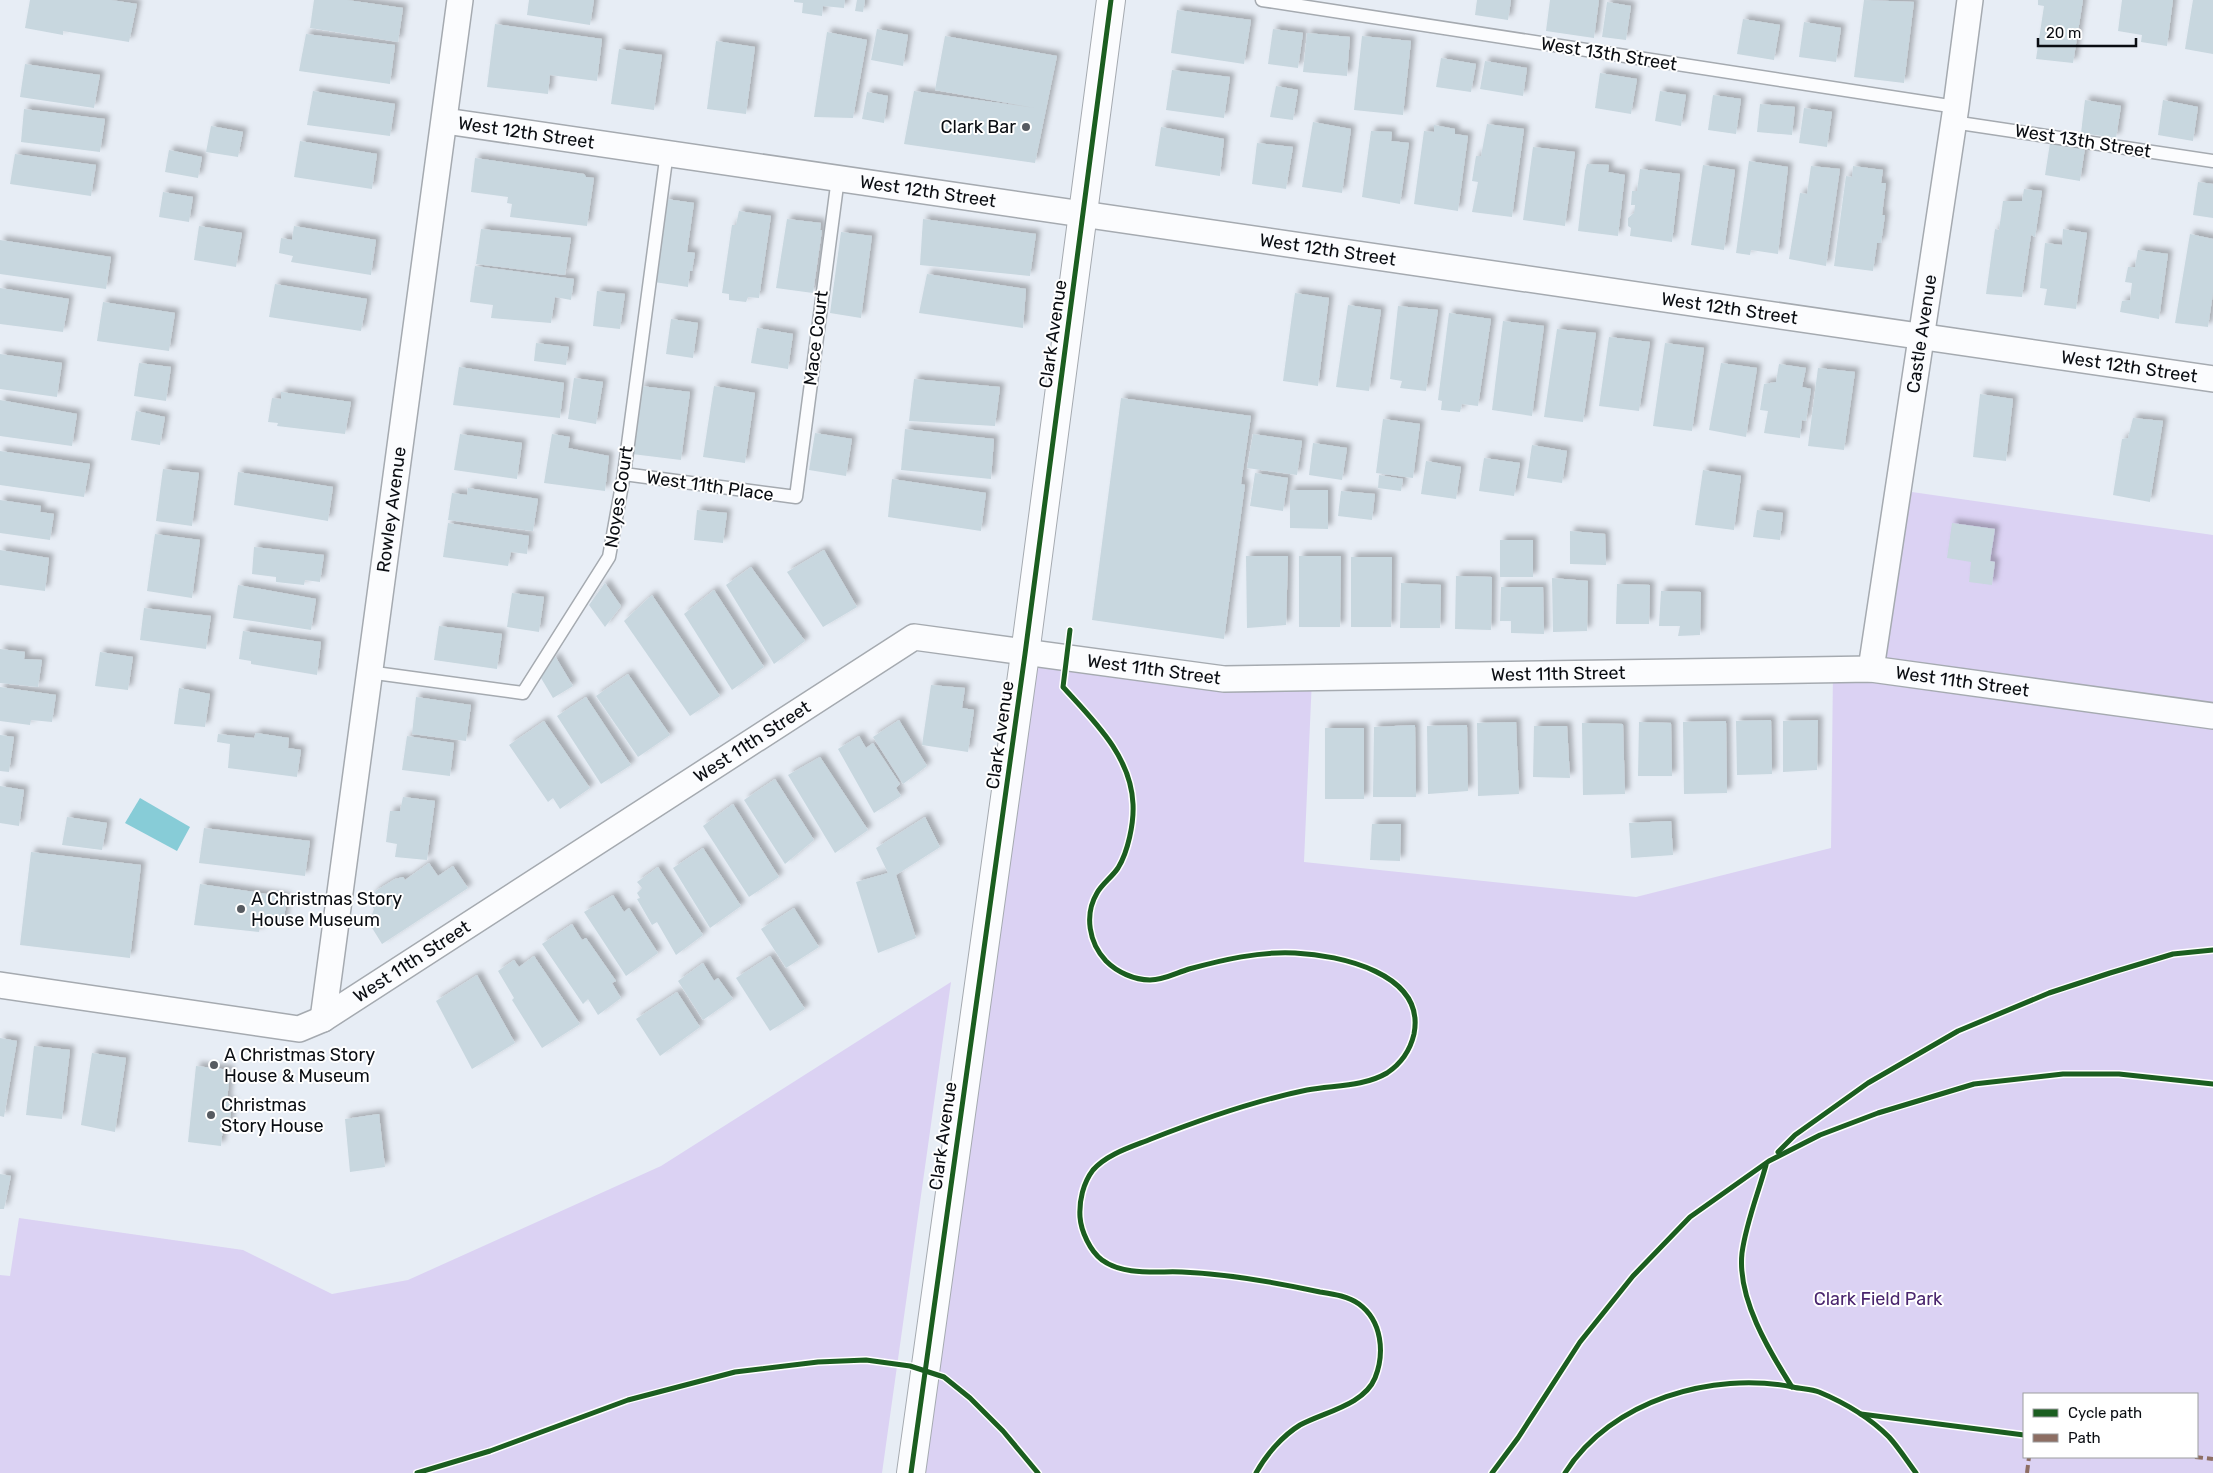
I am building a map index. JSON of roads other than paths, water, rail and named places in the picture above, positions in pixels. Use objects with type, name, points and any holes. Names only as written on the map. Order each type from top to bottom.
[{"type":"street","name":"Rowley Avenue","points":[[322,1019],[460,0]]},
{"type":"street","name":"Clark Avenue","points":[[911,1473],[1025,654],[1111,0]]},
{"type":"street","name":"Castle Avenue","points":[[1871,669],[1955,115],[1970,0]]},
{"type":"street","name":"West 12th Street","points":[[444,121],[1922,335],[2213,379]]},
{"type":"street","name":"West 11th Street","points":[[0,985],[298,1029],[322,1019],[914,637],[1025,654],[1224,679],[1871,669],[2213,716]]},
{"type":"lane","name":"West 13th Street","points":[[1262,0],[1955,115],[2213,161]]},
{"type":"lane","name":"Noyes Court","points":[[368,672],[523,693],[609,557],[624,474],[667,152]]},
{"type":"lane","name":"Mace Court","points":[[796,498],[838,178]]},
{"type":"lane","name":"West 11th Place","points":[[624,474],[796,498]]},
{"type":"water","points":[[140,798],[190,827],[177,851],[125,823]]},
{"type":"place","name":"Clark Bar","points":[[1026,127]]},
{"type":"place","name":"A Christmas Story House Museum","points":[[241,909]]},
{"type":"place","name":"A Christmas Story House & Museum","points":[[214,1065]]},
{"type":"place","name":"Christmas Story House","points":[[211,1115]]},
{"type":"park label","name":"Clark Field Park","points":[[1878,1299]]}]
